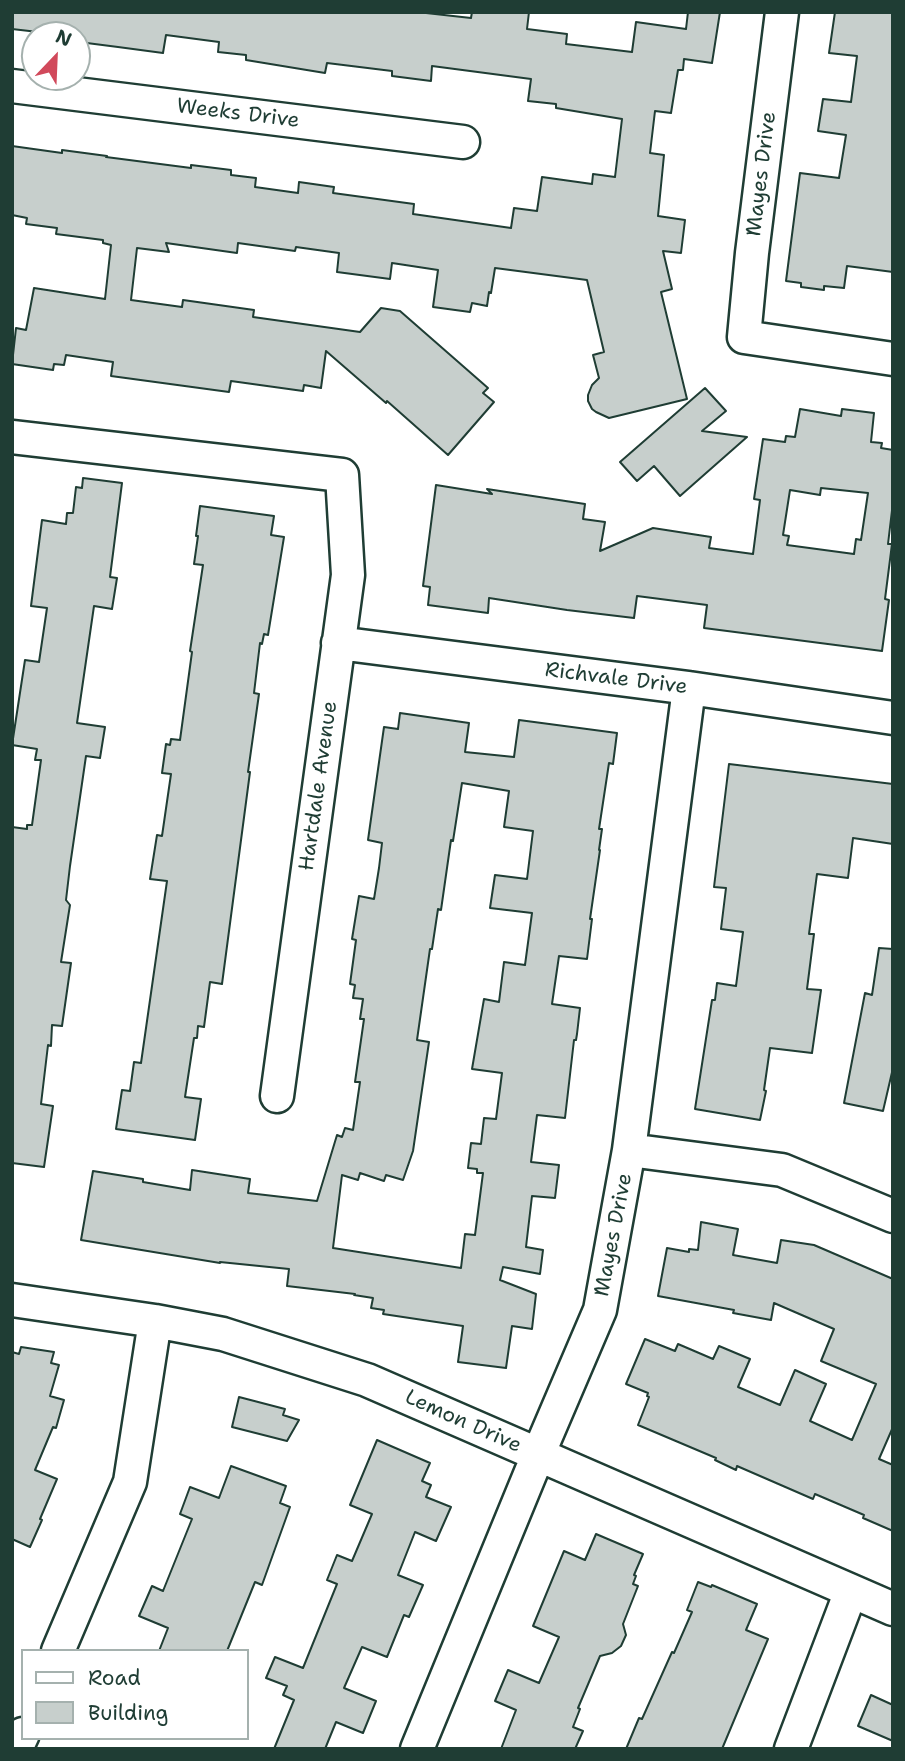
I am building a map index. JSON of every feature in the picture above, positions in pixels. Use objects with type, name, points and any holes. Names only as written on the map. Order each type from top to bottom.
[{"type":"street","name":"Mayes Drive","points":[[782,12],[744,337],[893,359]]},
{"type":"street","name":"Weeks Drive","points":[[12,86],[463,142]]},
{"type":"street","name":"Hartdale Avenue","points":[[12,437],[342,475],[348,575],[277,1096]]},
{"type":"street","name":"Richvale Drive","points":[[338,643],[689,688],[893,718]]},
{"type":"street","name":"Mayes Drive","points":[[417,1749],[600,1310],[629,1150],[689,688]]},
{"type":"street","points":[[629,1150],[782,1170],[893,1216]]},
{"type":"street","name":"Lemon Drive","points":[[12,1300],[223,1334],[367,1380],[893,1609]]},
{"type":"street","points":[[59,1649],[130,1482],[155,1321]]},
{"type":"street","points":[[791,1749],[851,1591]]},
{"type":"building","points":[[12,12],[417,12],[471,18],[472,12],[529,12],[527,29],[567,34],[566,44],[632,52],[636,22],[686,29],[688,12],[720,12],[712,63],[684,59],[683,70],[678,70],[671,113],[655,111],[650,153],[664,155],[658,216],[685,220],[681,253],[663,251],[672,289],[661,292],[687,399],[609,418],[592,409],[588,395],[599,378],[593,355],[604,352],[587,280],[495,268],[487,306],[472,303],[470,312],[433,307],[438,270],[392,263],[390,279],[337,272],[339,253],[296,247],[295,251],[238,243],[237,253],[166,243],[169,252],[137,248],[131,300],[182,307],[183,300],[254,310],[253,317],[360,332],[381,308],[400,311],[488,388],[483,393],[494,402],[448,455],[326,351],[321,388],[304,385],[303,391],[231,381],[229,392],[111,376],[113,362],[66,355],[64,365],[54,364],[53,370],[12,364],[16,328],[26,330],[34,288],[105,299],[111,245],[103,243],[103,240],[56,234],[57,228],[26,224],[27,218],[12,215],[12,146],[62,153],[62,150],[191,168],[191,165],[231,170],[231,175],[256,178],[255,187],[298,193],[299,182],[334,187],[333,193],[414,204],[413,214],[511,228],[514,208],[537,211],[542,177],[592,184],[593,174],[615,177],[622,119],[556,108],[556,104],[528,101],[531,79],[432,66],[431,81],[392,76],[392,71],[327,63],[325,73],[246,60],[246,55],[218,52],[219,42],[166,35],[163,53],[91,44],[91,21],[21,21],[21,30],[12,29]]},
{"type":"building","points":[[835,12],[893,12],[893,272],[847,266],[844,288],[824,286],[824,290],[801,287],[801,283],[786,281],[800,173],[839,178],[846,135],[818,131],[823,99],[851,102],[857,56],[829,53]]},
{"type":"building","points":[[705,388],[726,411],[702,431],[747,437],[680,496],[654,466],[637,481],[620,462]]},
{"type":"building","points":[[800,409],[841,416],[842,409],[874,413],[871,442],[882,443],[881,448],[893,450],[893,502],[888,544],[892,544],[885,599],[889,600],[882,651],[704,628],[707,605],[637,596],[634,618],[489,598],[488,613],[428,605],[430,587],[423,586],[436,485],[492,494],[487,489],[585,504],[583,519],[605,522],[600,551],[653,528],[711,537],[709,548],[753,554],[760,500],[754,499],[763,439],[785,442],[786,436],[795,437]],"holes":[[[821,488],[868,493],[861,540],[856,539],[854,554],[787,545],[789,536],[783,535],[790,490],[820,495]]]},
{"type":"building","points":[[83,478],[122,483],[110,577],[117,578],[112,609],[94,606],[77,723],[105,727],[100,758],[86,756],[70,866],[66,900],[70,905],[61,962],[71,963],[62,1026],[52,1025],[51,1046],[48,1045],[41,1104],[53,1106],[44,1167],[12,1163],[12,827],[27,829],[27,825],[32,825],[41,760],[35,760],[37,749],[12,745],[25,660],[39,662],[47,608],[31,606],[42,520],[66,524],[67,513],[73,513],[76,487],[82,488]]},
{"type":"building","points":[[200,506],[274,516],[271,535],[284,537],[268,635],[264,634],[262,644],[260,643],[254,693],[259,694],[222,984],[210,982],[204,1027],[198,1026],[197,1038],[194,1038],[185,1097],[201,1099],[195,1140],[116,1129],[122,1090],[130,1091],[134,1062],[141,1063],[167,881],[150,879],[157,835],[162,836],[171,774],[162,773],[166,744],[170,745],[171,739],[180,740],[192,652],[190,651],[203,565],[194,564]]},
{"type":"building","points":[[400,713],[469,723],[465,752],[514,757],[519,720],[617,733],[613,764],[609,763],[599,829],[602,829],[587,959],[559,956],[552,1004],[580,1008],[565,1118],[537,1115],[531,1162],[559,1165],[555,1198],[532,1196],[526,1247],[543,1250],[540,1274],[503,1267],[500,1280],[536,1294],[532,1329],[512,1326],[506,1368],[458,1362],[463,1326],[383,1314],[384,1310],[371,1308],[373,1298],[287,1286],[289,1269],[220,1263],[81,1240],[93,1171],[190,1190],[192,1170],[250,1179],[248,1193],[317,1201],[337,1135],[342,1137],[345,1128],[353,1130],[360,1082],[355,1082],[364,1019],[360,1019],[363,999],[353,998],[355,985],[350,984],[356,940],[352,939],[359,896],[374,899],[379,868],[382,843],[368,840],[384,727],[398,729]],"holes":[[[462,783],[509,791],[504,827],[533,831],[527,879],[495,875],[490,908],[532,913],[525,965],[504,962],[499,1002],[484,999],[472,1069],[502,1073],[496,1119],[484,1118],[481,1144],[471,1143],[468,1168],[483,1173],[475,1235],[465,1234],[461,1268],[333,1248],[342,1175],[358,1180],[360,1173],[384,1181],[386,1175],[403,1180],[413,1151],[429,1042],[417,1040],[430,949],[438,909],[441,910]]]},
{"type":"building","points":[[729,764],[893,784],[893,844],[853,838],[848,878],[817,874],[809,934],[814,934],[807,989],[821,990],[812,1053],[770,1048],[760,1120],[695,1109],[712,1000],[715,1000],[717,983],[736,986],[743,932],[721,929],[726,888],[714,887]]},
{"type":"building","points":[[879,948],[893,949],[893,1068],[883,1111],[844,1103],[865,993],[872,995]]},
{"type":"building","points":[[701,1222],[738,1229],[733,1255],[777,1263],[781,1240],[814,1245],[893,1279],[893,1427],[879,1459],[893,1465],[893,1531],[815,1494],[813,1499],[737,1466],[736,1470],[715,1460],[716,1458],[638,1425],[649,1397],[648,1393],[626,1384],[645,1339],[675,1351],[678,1344],[713,1359],[719,1346],[750,1359],[738,1387],[780,1405],[795,1370],[826,1384],[810,1421],[852,1440],[876,1384],[821,1361],[834,1329],[774,1303],[771,1320],[658,1296],[667,1248],[689,1252],[689,1249],[698,1250]]},
{"type":"building","points":[[21,1347],[54,1352],[51,1363],[59,1365],[50,1396],[64,1400],[56,1428],[53,1427],[35,1470],[57,1479],[30,1547],[12,1539],[12,1352],[19,1354]]},
{"type":"building","points":[[239,1397],[285,1409],[283,1415],[299,1420],[287,1441],[232,1427]]},
{"type":"building","points":[[377,1440],[430,1463],[422,1481],[431,1485],[426,1497],[451,1507],[436,1541],[415,1532],[398,1575],[423,1585],[409,1617],[404,1615],[387,1657],[362,1647],[344,1688],[376,1701],[363,1733],[336,1722],[325,1749],[274,1749],[294,1700],[283,1695],[287,1686],[266,1678],[275,1657],[303,1668],[337,1584],[327,1580],[337,1555],[352,1561],[372,1514],[350,1505]]},
{"type":"building","points":[[231,1466],[286,1486],[280,1503],[290,1507],[262,1585],[255,1582],[228,1649],[160,1649],[168,1628],[139,1616],[152,1586],[163,1591],[192,1519],[180,1514],[190,1487],[219,1498]]},
{"type":"building","points":[[596,1534],[643,1554],[634,1575],[633,1584],[638,1586],[623,1624],[626,1635],[621,1646],[612,1653],[600,1656],[578,1708],[580,1709],[573,1727],[583,1731],[575,1749],[501,1749],[516,1710],[495,1701],[508,1670],[539,1683],[559,1637],[533,1626],[564,1551],[585,1560]]},
{"type":"building","points":[[698,1582],[757,1604],[746,1630],[768,1639],[722,1749],[626,1749],[692,1612],[687,1610]]},
{"type":"building","points":[[871,1695],[893,1705],[893,1741],[858,1726]]}]
